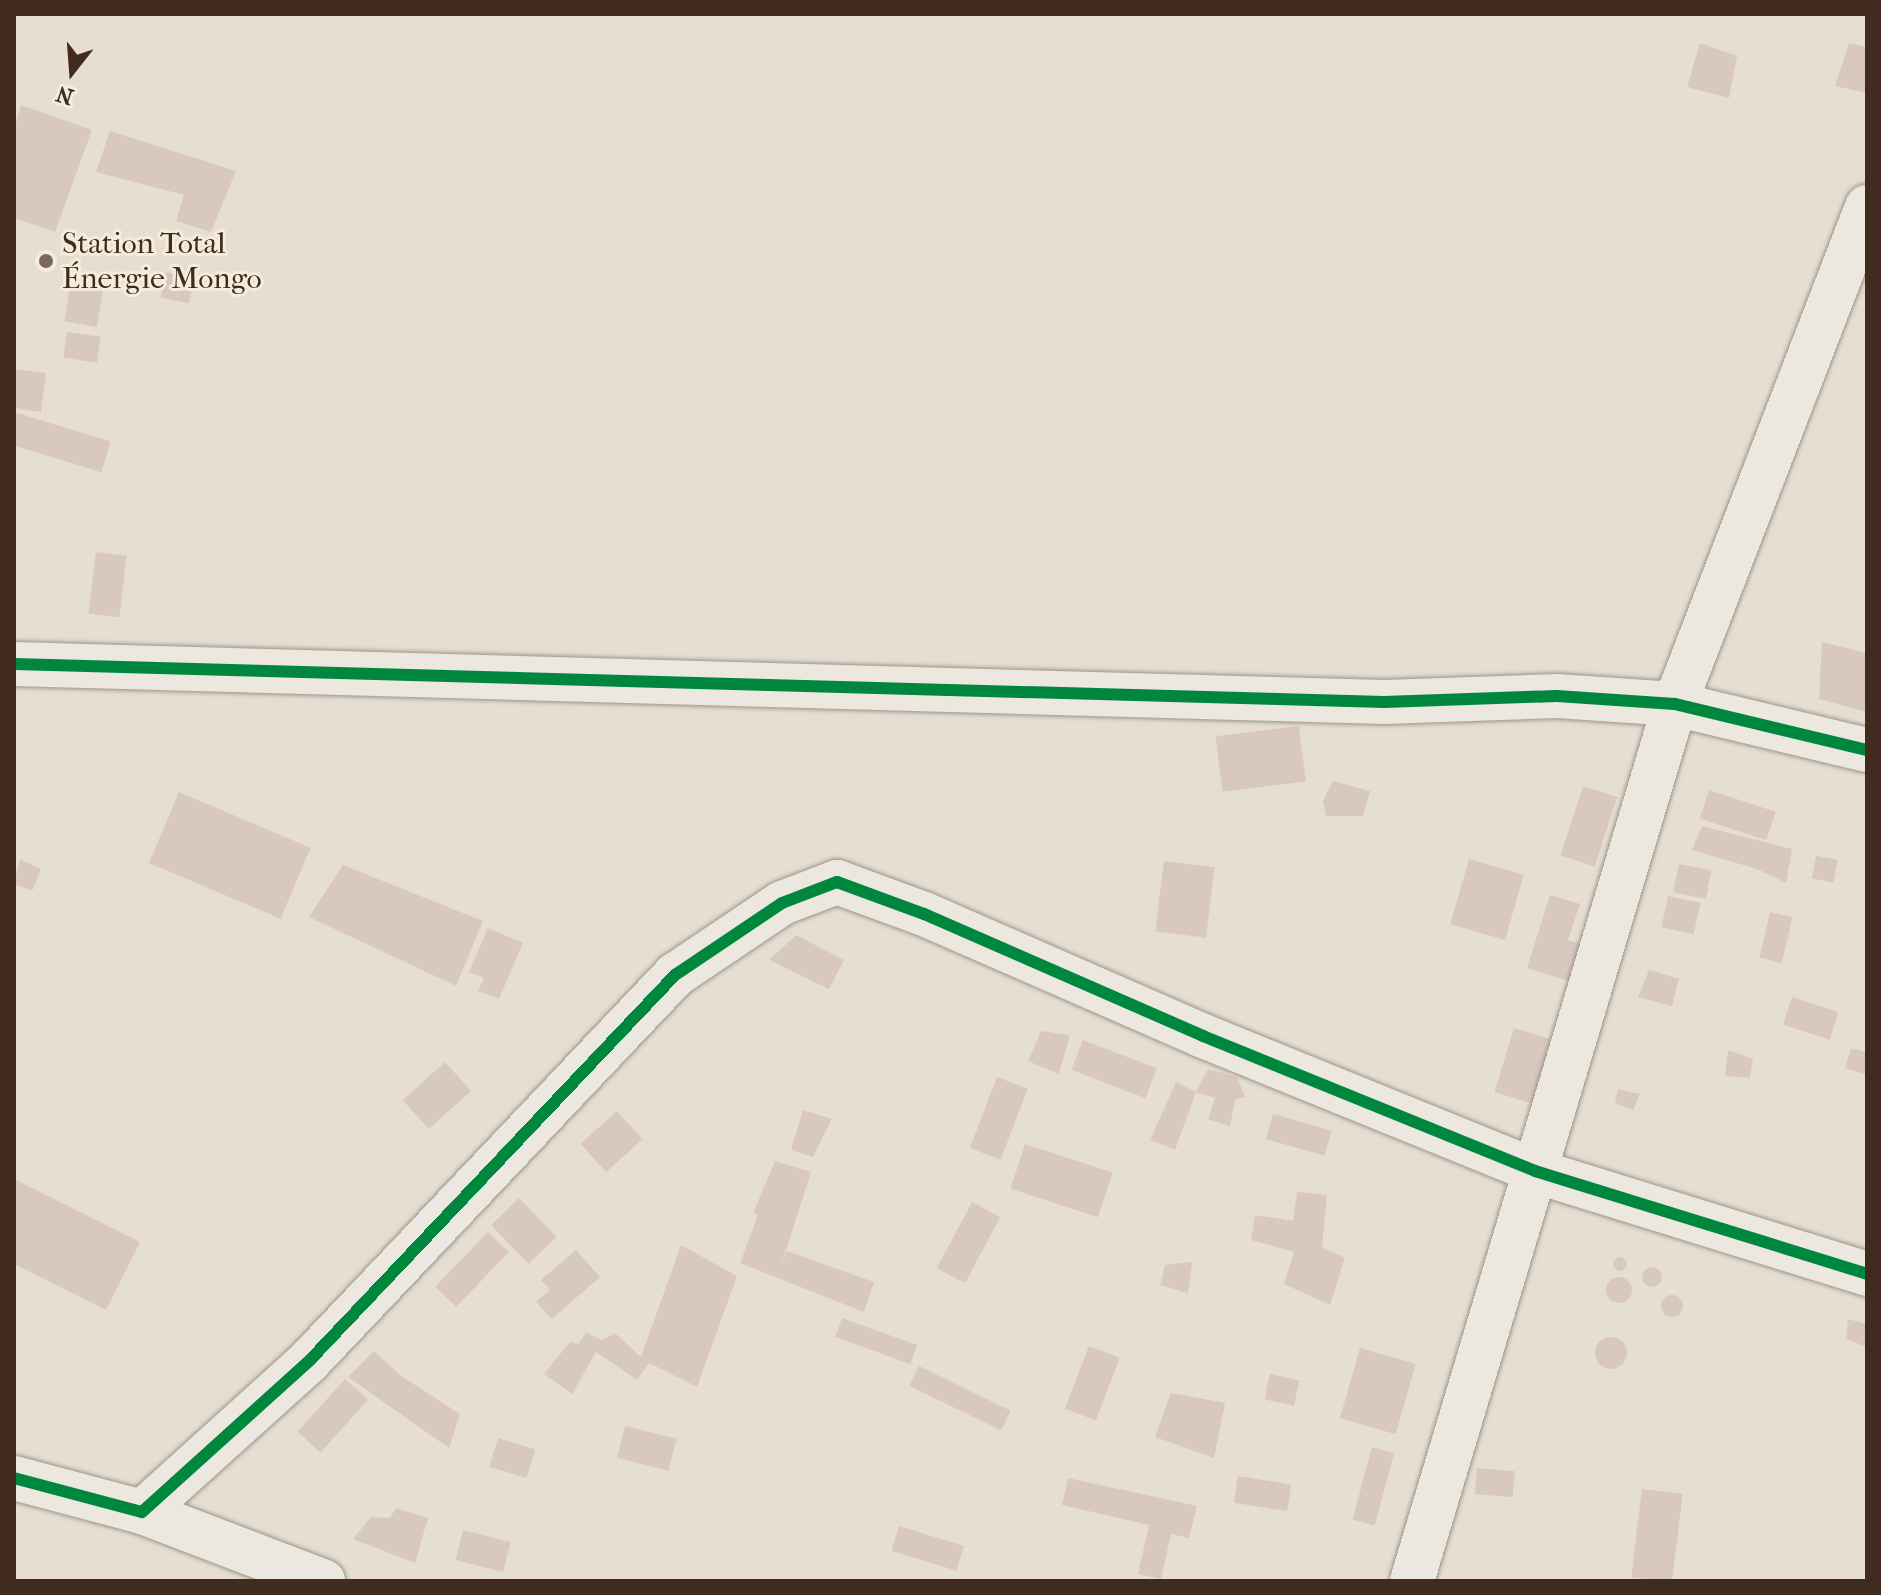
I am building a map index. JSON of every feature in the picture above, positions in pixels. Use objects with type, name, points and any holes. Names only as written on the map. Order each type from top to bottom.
[{"type":"street","points":[[1412,1581],[1675,704],[1867,207]]},
{"type":"street","points":[[14,664],[1384,702],[1557,696],[1675,704],[1867,750]]},
{"type":"street","points":[[142,1512],[310,1360],[675,975],[782,903],[837,882],[924,914],[1203,1036],[1535,1171],[1867,1274]]},
{"type":"street","points":[[14,1478],[142,1512],[323,1581]]},
{"type":"building","points":[[1700,43],[1737,56],[1729,98],[1687,87]]},
{"type":"building","points":[[1849,43],[1867,47],[1867,93],[1835,86]]},
{"type":"building","points":[[21,105],[92,130],[55,232],[14,218],[14,129]]},
{"type":"building","points":[[110,131],[236,171],[211,232],[176,221],[184,195],[96,172]]},
{"type":"building","points":[[166,272],[194,278],[189,303],[161,297]]},
{"type":"building","points":[[70,286],[103,291],[97,327],[64,322]]},
{"type":"building","points":[[67,332],[101,337],[97,362],[63,358]]},
{"type":"building","points":[[15,369],[46,373],[41,412],[14,408]]},
{"type":"building","points":[[14,412],[111,442],[101,472],[14,445]]},
{"type":"building","points":[[96,552],[127,556],[119,617],[88,614]]},
{"type":"building","points":[[1822,642],[1867,653],[1867,712],[1819,699]]},
{"type":"building","points":[[1299,726],[1306,782],[1222,792],[1216,736]]},
{"type":"building","points":[[1333,781],[1370,791],[1363,816],[1326,816],[1323,801]]},
{"type":"building","points":[[1583,786],[1617,797],[1595,867],[1560,855]]},
{"type":"building","points":[[1709,790],[1776,812],[1766,840],[1700,819]]},
{"type":"building","points":[[179,792],[311,848],[281,919],[149,863]]},
{"type":"building","points":[[1702,826],[1792,849],[1786,883],[1757,869],[1692,850]]},
{"type":"building","points":[[1816,856],[1838,860],[1834,882],[1812,879]]},
{"type":"building","points":[[20,859],[41,869],[32,891],[14,884]]},
{"type":"building","points":[[1469,859],[1524,875],[1505,940],[1450,924]]},
{"type":"building","points":[[1164,861],[1215,867],[1206,938],[1155,931]]},
{"type":"building","points":[[1679,864],[1711,870],[1706,899],[1673,892]]},
{"type":"building","points":[[343,865],[483,921],[456,986],[309,917]]},
{"type":"building","points":[[1550,895],[1580,904],[1568,940],[1590,947],[1578,984],[1527,968]]},
{"type":"building","points":[[1668,896],[1700,903],[1694,934],[1661,927]]},
{"type":"building","points":[[1770,912],[1792,917],[1782,963],[1759,958]]},
{"type":"building","points":[[488,928],[523,943],[499,999],[478,991],[484,978],[469,972]]},
{"type":"building","points":[[796,935],[844,960],[829,989],[769,960]]},
{"type":"building","points":[[1649,970],[1679,979],[1672,1006],[1638,997]]},
{"type":"building","points":[[1792,997],[1839,1012],[1830,1040],[1783,1025]]},
{"type":"building","points":[[1514,1028],[1553,1040],[1534,1104],[1494,1092]]},
{"type":"building","points":[[1041,1031],[1070,1035],[1059,1074],[1028,1061]]},
{"type":"building","points":[[1083,1040],[1157,1068],[1145,1098],[1072,1070]]},
{"type":"building","points":[[1851,1048],[1867,1052],[1867,1075],[1845,1068]]},
{"type":"building","points":[[1728,1050],[1753,1059],[1750,1078],[1725,1076]]},
{"type":"building","points":[[445,1062],[471,1091],[429,1129],[403,1100]]},
{"type":"building","points":[[1208,1069],[1237,1077],[1245,1097],[1235,1100],[1230,1126],[1208,1119],[1215,1098],[1196,1092]]},
{"type":"building","points":[[997,1077],[1028,1089],[1001,1160],[970,1148]]},
{"type":"building","points":[[1176,1082],[1196,1092],[1175,1150],[1150,1140]]},
{"type":"building","points":[[1618,1089],[1640,1094],[1633,1110],[1615,1103]]},
{"type":"building","points":[[803,1110],[832,1119],[813,1157],[791,1150]]},
{"type":"building","points":[[617,1111],[642,1139],[606,1172],[581,1144]]},
{"type":"building","points":[[1273,1114],[1332,1131],[1324,1156],[1266,1139]]},
{"type":"building","points":[[1025,1144],[1112,1172],[1098,1217],[1010,1189]]},
{"type":"building","points":[[775,1161],[811,1172],[781,1266],[787,1251],[874,1282],[864,1312],[740,1263],[758,1215],[753,1213]]},
{"type":"building","points":[[14,1179],[140,1242],[106,1310],[14,1264]]},
{"type":"building","points":[[1297,1192],[1327,1195],[1322,1247],[1345,1258],[1330,1305],[1284,1284],[1294,1252],[1251,1240],[1255,1215],[1293,1221]]},
{"type":"building","points":[[519,1198],[557,1237],[528,1264],[491,1225]]},
{"type":"building","points":[[972,1202],[1000,1217],[965,1283],[937,1268]]},
{"type":"building","points":[[488,1232],[509,1252],[456,1307],[435,1287]]},
{"type":"building","points":[[681,1245],[737,1276],[697,1387],[649,1363],[637,1380],[596,1352],[572,1394],[544,1374],[570,1342],[579,1344],[586,1332],[602,1340],[615,1333],[641,1357]]},
{"type":"building","points":[[576,1250],[600,1277],[552,1319],[536,1302],[550,1290],[541,1280]]},
{"type":"building","points":[[1620,1257],[1627,1264],[1620,1271],[1613,1264]]},
{"type":"building","points":[[1192,1262],[1188,1293],[1160,1285],[1165,1265]]},
{"type":"building","points":[[1652,1267],[1659,1270],[1662,1277],[1659,1284],[1652,1287],[1645,1284],[1642,1277],[1645,1270]]},
{"type":"building","points":[[1619,1277],[1628,1281],[1632,1290],[1628,1299],[1619,1303],[1610,1299],[1606,1290],[1610,1281]]},
{"type":"building","points":[[1672,1295],[1680,1298],[1683,1306],[1680,1314],[1672,1317],[1664,1314],[1661,1306],[1664,1298]]},
{"type":"building","points":[[842,1318],[917,1345],[910,1364],[835,1337]]},
{"type":"building","points":[[1848,1319],[1867,1324],[1867,1347],[1846,1339]]},
{"type":"building","points":[[1611,1337],[1623,1341],[1627,1353],[1623,1365],[1611,1369],[1599,1365],[1595,1353],[1599,1341]]},
{"type":"building","points":[[1089,1346],[1120,1358],[1096,1420],[1065,1409]]},
{"type":"building","points":[[1360,1348],[1416,1364],[1396,1434],[1340,1418]]},
{"type":"building","points":[[374,1351],[401,1376],[460,1414],[449,1448],[348,1377]]},
{"type":"building","points":[[919,1366],[1011,1411],[1001,1430],[909,1386]]},
{"type":"building","points":[[1270,1374],[1299,1380],[1294,1406],[1265,1399]]},
{"type":"building","points":[[345,1379],[368,1400],[321,1453],[297,1432]]},
{"type":"building","points":[[1171,1393],[1225,1403],[1214,1458],[1155,1437]]},
{"type":"building","points":[[625,1426],[676,1439],[668,1471],[617,1458]]},
{"type":"building","points":[[498,1438],[535,1449],[527,1478],[489,1467]]},
{"type":"building","points":[[1372,1447],[1394,1453],[1375,1525],[1353,1519]]},
{"type":"building","points":[[1477,1468],[1515,1471],[1513,1497],[1475,1494]]},
{"type":"building","points":[[1238,1476],[1291,1484],[1287,1511],[1234,1503]]},
{"type":"building","points":[[1068,1478],[1197,1506],[1189,1538],[1171,1534],[1161,1579],[1138,1574],[1149,1525],[1062,1505]]},
{"type":"building","points":[[1642,1489],[1683,1494],[1672,1581],[1631,1577]]},
{"type":"building","points":[[396,1508],[428,1518],[415,1563],[353,1539],[371,1517],[390,1518]]},
{"type":"building","points":[[899,1526],[964,1546],[956,1571],[891,1551]]},
{"type":"building","points":[[463,1530],[511,1542],[503,1572],[456,1560]]},
{"type":"cycle path","points":[[14,664],[1384,702],[1557,696],[1675,704],[1867,750]]},
{"type":"cycle path","points":[[14,1478],[142,1512],[310,1360],[675,975],[782,903],[837,882],[924,914],[1203,1036],[1535,1171],[1867,1274]]},
{"type":"place","name":"Station Total Énergie Mongo","points":[[46,261]]}]
